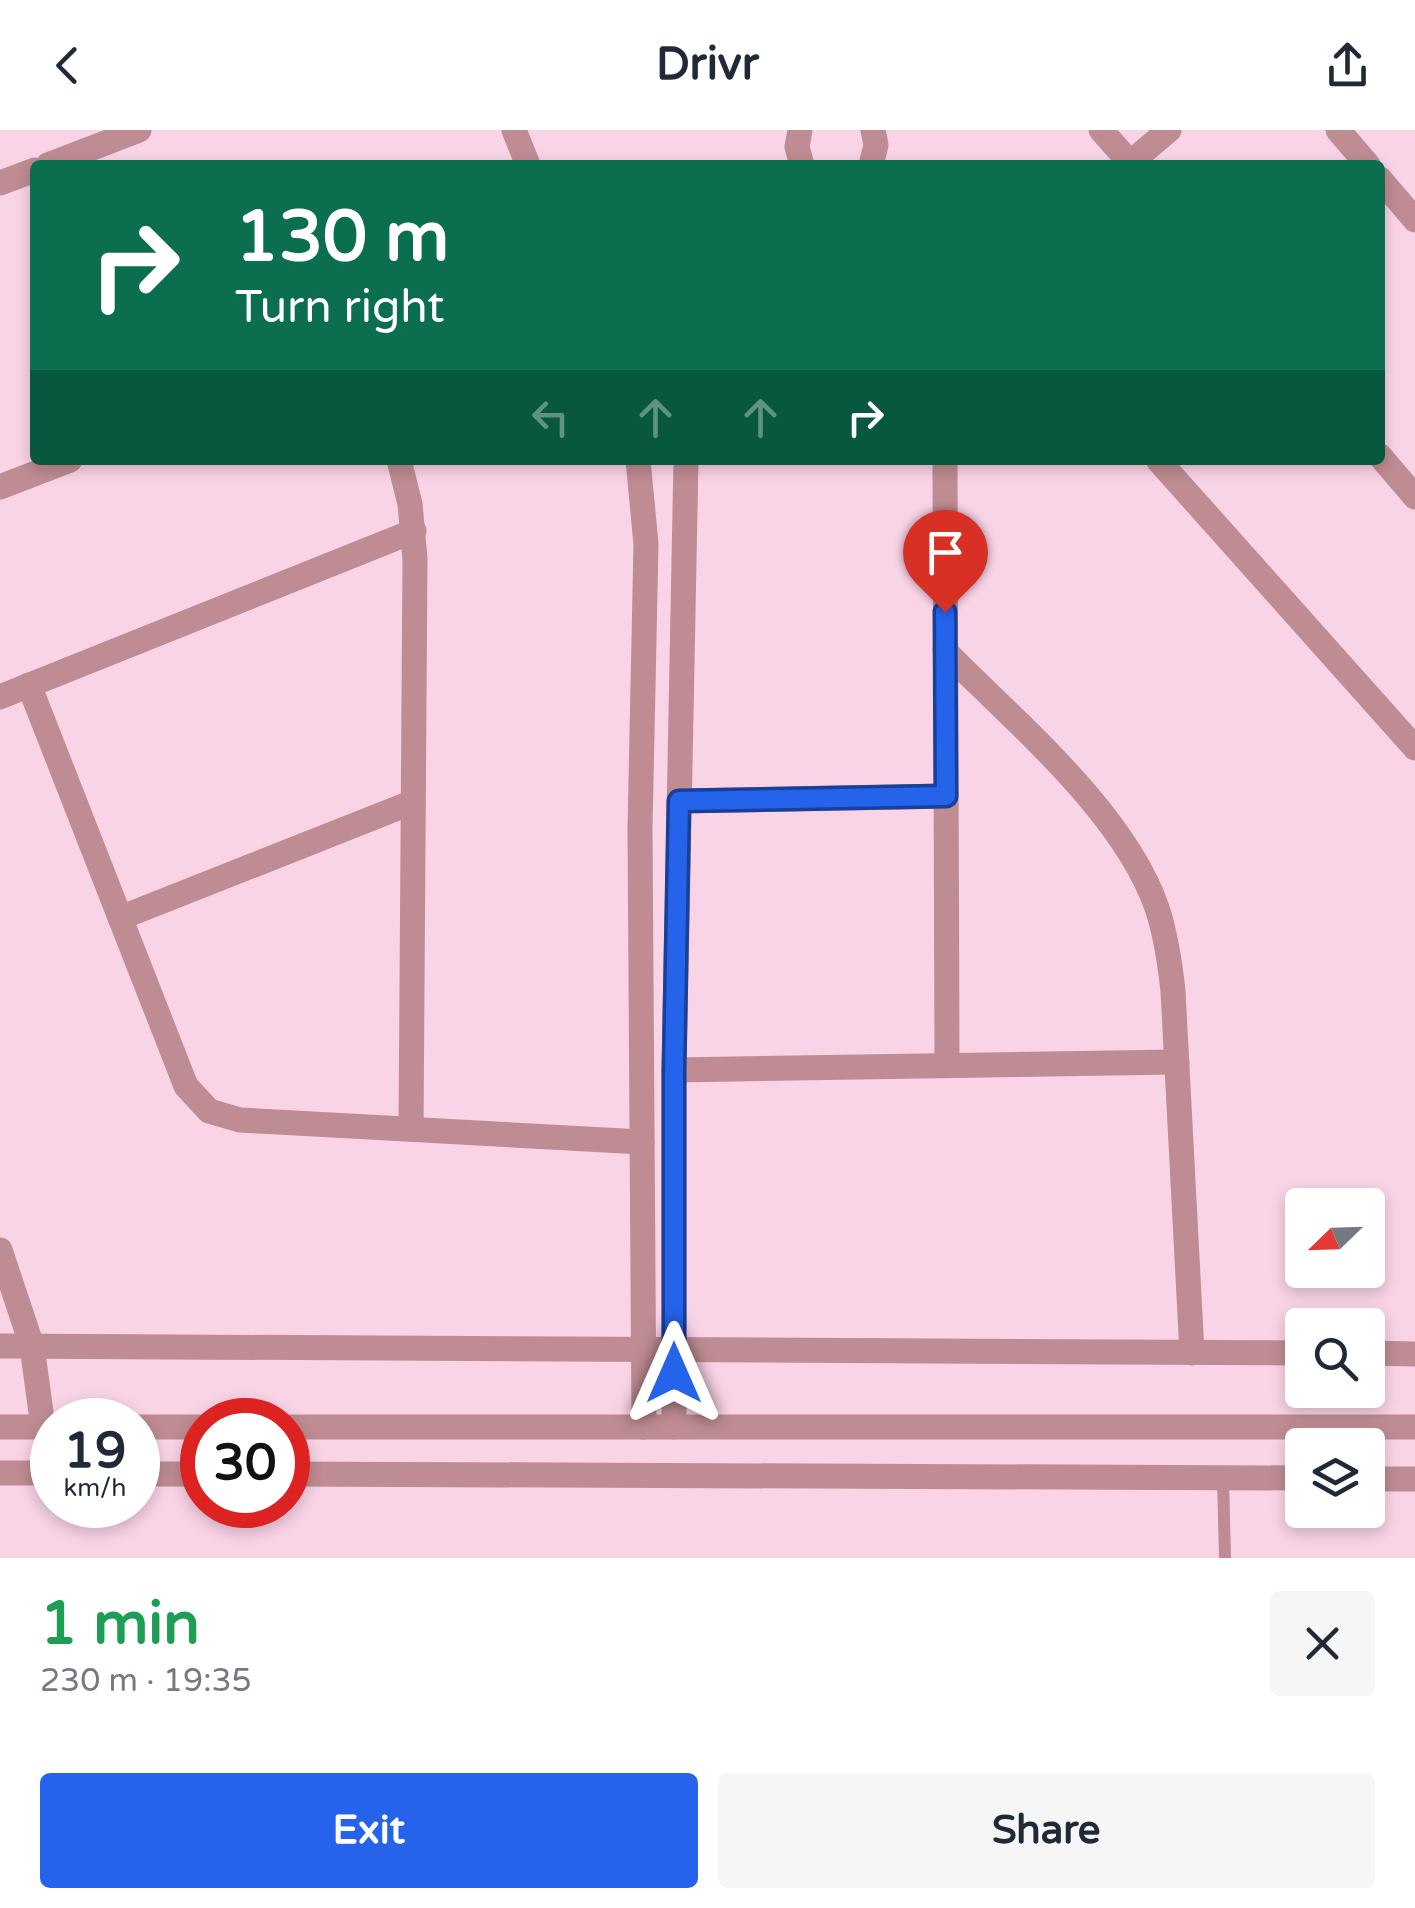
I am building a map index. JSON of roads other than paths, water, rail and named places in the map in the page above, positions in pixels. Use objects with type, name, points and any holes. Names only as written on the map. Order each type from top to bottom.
[{"type":"street","points":[[61,160],[140,130]]},
{"type":"street","points":[[514,130],[526,160]]},
{"type":"street","points":[[800,130],[797,147],[801,160]]},
{"type":"street","points":[[1102,130],[1128,160]]},
{"type":"street","points":[[1135,160],[1169,130]]},
{"type":"street","points":[[1338,130],[1364,160]]},
{"type":"street","points":[[874,140],[890,160]]},
{"type":"street","points":[[0,183],[30,172]]},
{"type":"street","points":[[1385,185],[1415,220]]},
{"type":"street","points":[[1385,462],[1415,497]]},
{"type":"street","points":[[0,487],[57,465]]},
{"type":"street","points":[[400,465],[414,531],[411,1129]]},
{"type":"street","points":[[638,465],[646,544],[640,828],[644,1426]]},
{"type":"street","points":[[674,1426],[674,1070],[686,465]]},
{"type":"street","points":[[945,465],[947,1065]]},
{"type":"street","points":[[1162,465],[1415,748]]},
{"type":"street","points":[[0,697],[414,531]]},
{"type":"street","points":[[946,651],[1090,798],[1140,868],[1156,907],[1168,948],[1192,1353]]},
{"type":"street","points":[[29,685],[186,1086],[208,1111],[240,1120],[642,1142]]},
{"type":"street","points":[[642,776],[660,768],[668,769],[680,790]]},
{"type":"street","points":[[680,790],[946,796]]},
{"type":"street","points":[[120,918],[413,802]]},
{"type":"street","points":[[640,828],[656,836],[678,830]]},
{"type":"street","points":[[674,1070],[1177,1062]]},
{"type":"street","points":[[0,1250],[32,1346],[42,1398]]},
{"type":"street","points":[[0,1346],[1285,1353]]},
{"type":"street","points":[[1385,1354],[1415,1354]]},
{"type":"street","points":[[0,1427],[30,1427]]},
{"type":"street","points":[[310,1427],[1415,1427]]},
{"type":"street","points":[[0,1473],[30,1473]]},
{"type":"street","points":[[310,1474],[1285,1478]]},
{"type":"street","points":[[1385,1479],[1415,1479]]},
{"type":"lane","points":[[1223,1478],[1225,1558]]}]
